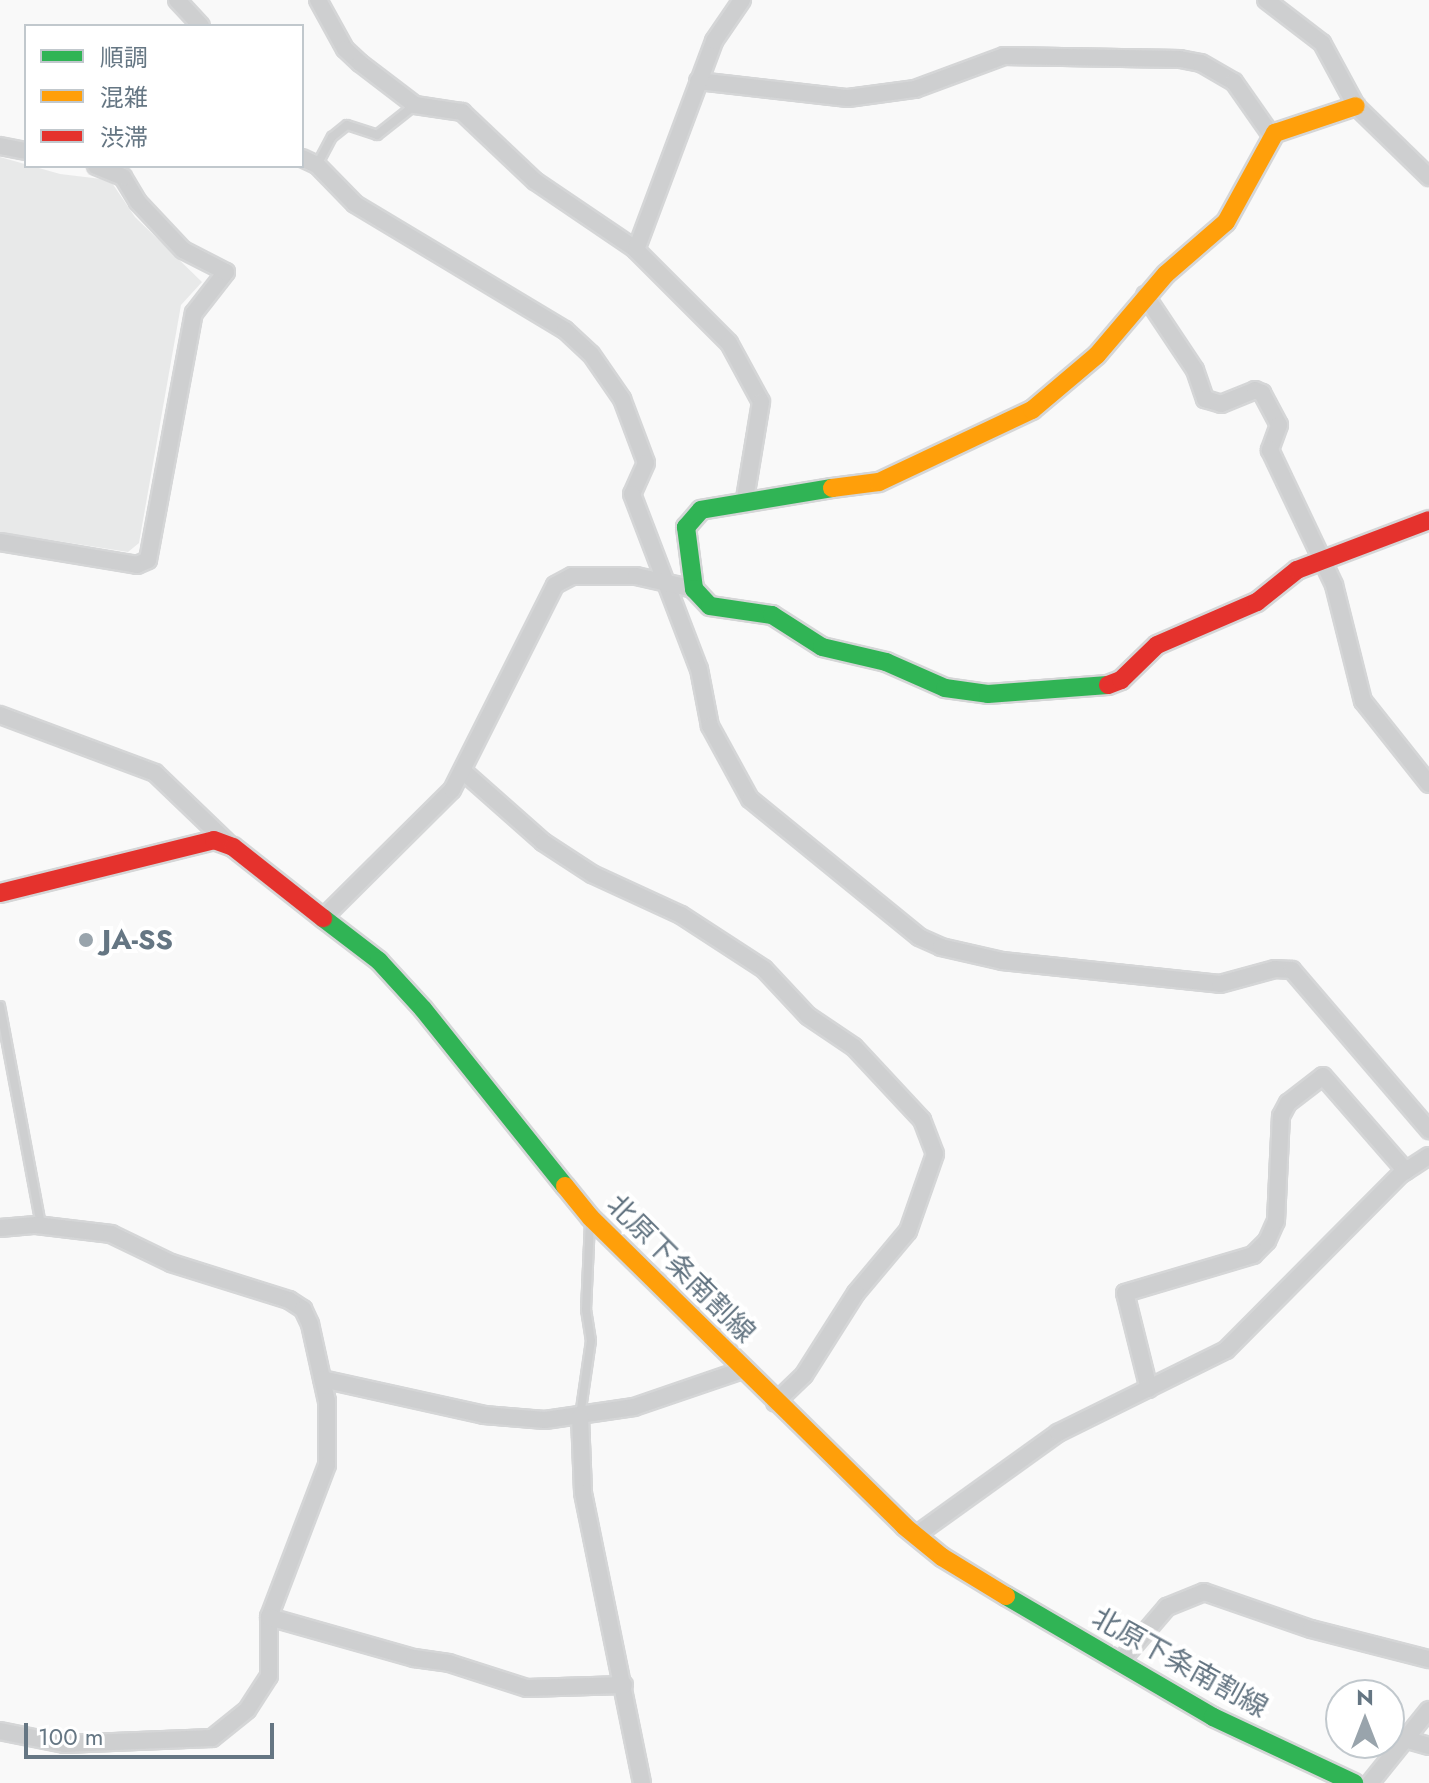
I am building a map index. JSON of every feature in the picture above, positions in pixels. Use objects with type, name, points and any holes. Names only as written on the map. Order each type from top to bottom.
[{"type":"main road","points":[[1356,106],[1272,136],[1226,222],[1145,295],[1097,355],[1032,410],[879,482],[745,499],[701,510],[686,527],[694,589],[710,606],[772,615],[822,647],[886,662],[945,688],[974,694],[1032,693],[1121,680],[1157,645],[1257,602],[1323,556],[1429,520]]},
{"type":"main road","name":"北原下条南割線","points":[[0,893],[194,841],[214,840],[233,847],[379,961],[423,1009],[591,1218],[775,1403],[916,1535],[1119,1663],[1213,1717],[1344,1781]]},
{"type":"street","points":[[177,0],[199,24]]},
{"type":"street","points":[[318,0],[345,49],[415,105],[462,112],[535,181],[636,250],[729,343],[756,386],[762,417],[745,499]]},
{"type":"street","points":[[1266,0],[1322,43],[1356,106],[1429,177]]},
{"type":"street","points":[[636,250],[714,41],[738,1]]},
{"type":"street","points":[[698,81],[870,97],[915,89],[1004,56],[1180,59],[1201,63],[1234,82],[1272,136]]},
{"type":"street","points":[[0,146],[24,151]]},
{"type":"street","points":[[310,162],[355,204],[565,330],[591,354],[622,399],[646,463],[632,494],[699,669],[710,726],[742,788],[919,937],[1002,961],[1220,984],[1275,969],[1292,970],[1429,1130]]},
{"type":"street","points":[[0,542],[137,565],[148,560],[194,313],[226,272],[183,250],[138,202],[123,177],[101,168]]},
{"type":"street","points":[[1145,295],[1195,370],[1205,399],[1221,404],[1255,390],[1262,393],[1279,425],[1270,450],[1323,556],[1363,701],[1429,784]]},
{"type":"street","points":[[324,917],[452,790],[464,772],[555,585],[572,576],[663,580],[694,589]]},
{"type":"street","points":[[0,715],[155,773],[233,847]]},
{"type":"street","points":[[464,772],[543,842],[592,874],[681,915],[764,969],[808,1016],[854,1047],[922,1120],[935,1154],[908,1231],[856,1293],[804,1375],[775,1403]]},
{"type":"street","points":[[1149,1389],[1125,1293],[1253,1255],[1267,1241],[1276,1221],[1281,1116],[1288,1103],[1323,1076],[1406,1171]]},
{"type":"street","points":[[916,1535],[1058,1433],[1187,1372],[1243,1336],[1406,1171],[1429,1156]]},
{"type":"street","points":[[0,1228],[41,1225],[111,1234],[171,1263],[289,1300],[303,1309],[310,1324],[327,1401],[327,1465],[269,1617],[269,1676],[262,1692],[224,1732],[212,1738],[64,1744],[0,1731]]},
{"type":"street","points":[[322,1379],[484,1415],[580,1417],[634,1407],[742,1370]]},
{"type":"street","points":[[580,1417],[583,1493],[642,1783]]},
{"type":"street","points":[[1119,1663],[1167,1607],[1204,1592],[1311,1629],[1429,1659]]},
{"type":"street","points":[[269,1617],[414,1658],[449,1663],[527,1688],[624,1685]]},
{"type":"street","points":[[1370,1783],[1408,1740],[1429,1710]]},
{"type":"street","points":[[1408,1740],[1429,1746]]},
{"type":"lane","points":[[310,162],[347,125],[377,135],[415,105]]},
{"type":"lane","points":[[0,1006],[41,1225]]},
{"type":"lane","points":[[580,1417],[591,1341],[586,1310],[591,1218]]},
{"type":"shaded area","points":[[0,157],[24,164],[24,168],[110,180],[135,217],[202,282],[181,305],[139,543],[128,552],[0,532]]},
{"type":"traffic: fast","points":[[832,488],[701,510],[686,527],[694,589],[710,606],[772,615],[822,647],[886,662],[945,688],[988,694],[1108,685]]},
{"type":"traffic: fast","points":[[323,918],[379,961],[423,1009],[565,1186]]},
{"type":"traffic: fast","points":[[1006,1596],[1213,1717],[1354,1783]]},
{"type":"traffic: slow","points":[[832,488],[879,482],[1032,410],[1097,355],[1166,274],[1226,222],[1275,133],[1356,106]]},
{"type":"traffic: slow","points":[[565,1186],[591,1218],[904,1526],[942,1557],[1006,1596]]},
{"type":"traffic: jam","points":[[1108,685],[1121,680],[1157,645],[1257,602],[1297,570],[1429,520]]},
{"type":"traffic: jam","points":[[0,893],[214,840],[233,847],[323,918]]},
{"type":"place","name":"JA-SS","points":[[86,940]]}]
